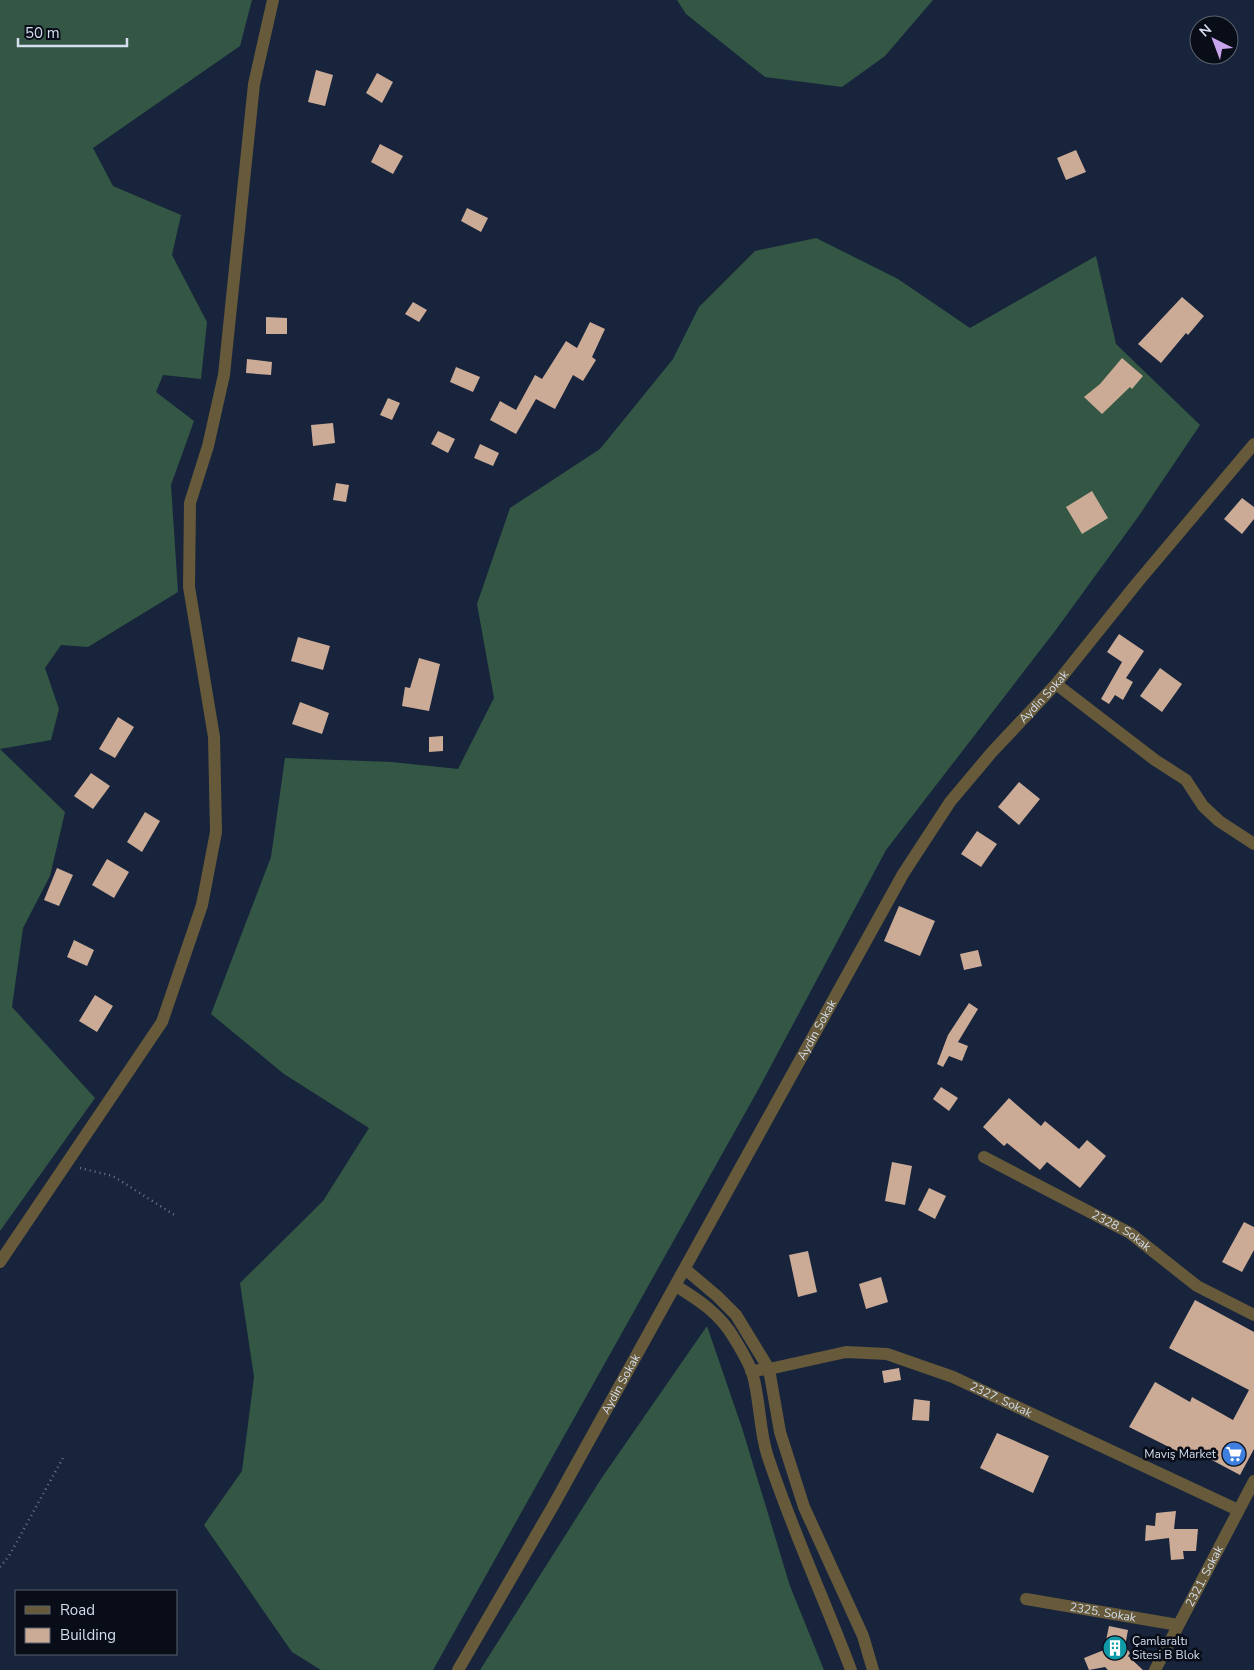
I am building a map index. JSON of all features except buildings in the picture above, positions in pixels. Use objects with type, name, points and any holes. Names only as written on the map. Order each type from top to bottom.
[{"type":"street","points":[[0,1262],[162,1022],[202,905],[216,832],[214,737],[189,587],[190,503],[208,446],[224,375],[254,84],[273,0]]},
{"type":"street","name":"Aydin Sokak","points":[[458,1670],[553,1506],[676,1286],[903,874],[950,802],[992,752],[1056,684],[1154,562],[1254,444]]},
{"type":"street","points":[[1056,684],[1154,760],[1186,780],[1203,806],[1219,821],[1254,844]]},
{"type":"street","name":"2328. Sokak","points":[[984,1157],[1130,1233],[1198,1286],[1254,1315]]},
{"type":"street","points":[[685,1269],[736,1315],[769,1369],[780,1432],[804,1507],[863,1636],[873,1670]]},
{"type":"street","points":[[676,1286],[703,1302],[719,1318],[734,1337],[752,1371],[772,1469],[787,1512],[824,1597],[851,1670]]},
{"type":"street","name":"2327. Sokak","points":[[752,1371],[846,1352],[887,1354],[953,1377],[1238,1510]]},
{"type":"street","name":"2321. Sokak","points":[[1155,1670],[1254,1481]]},
{"type":"street","name":"2325. Sokak","points":[[1026,1599],[1178,1625]]},
{"type":"path","points":[[67,1165],[113,1176],[176,1216]]},
{"type":"path","points":[[0,1567],[9,1556],[64,1456]]},
{"type":"green space","points":[[0,0],[252,0],[240,46],[93,148],[113,186],[181,215],[172,255],[207,322],[201,379],[163,375],[156,392],[194,421],[171,485],[178,592],[88,647],[61,645],[45,668],[59,709],[51,740],[0,749]]},
{"type":"green space","points":[[677,0],[933,0],[885,56],[842,87],[765,77],[686,14]]},
{"type":"green space","points":[[816,238],[898,279],[970,328],[1096,256],[1116,344],[1200,425],[1138,517],[1055,631],[886,850],[758,1090],[433,1670],[321,1670],[292,1652],[204,1525],[242,1471],[254,1377],[240,1283],[323,1201],[369,1128],[284,1074],[211,1014],[271,857],[285,758],[392,762],[458,769],[494,698],[477,604],[510,508],[600,449],[673,359],[699,307],[755,251]]},
{"type":"green space","points":[[0,749],[65,812],[50,876],[23,928],[12,1007],[95,1098],[0,1231]]},
{"type":"green space","points":[[707,1326],[742,1428],[790,1586],[824,1670],[480,1670],[601,1479]]},
{"type":"place","name":"Maviş Market","points":[[1234,1454]]},
{"type":"place","name":"Çamlaraltı Sitesi B Blok","points":[[1115,1648]]}]
